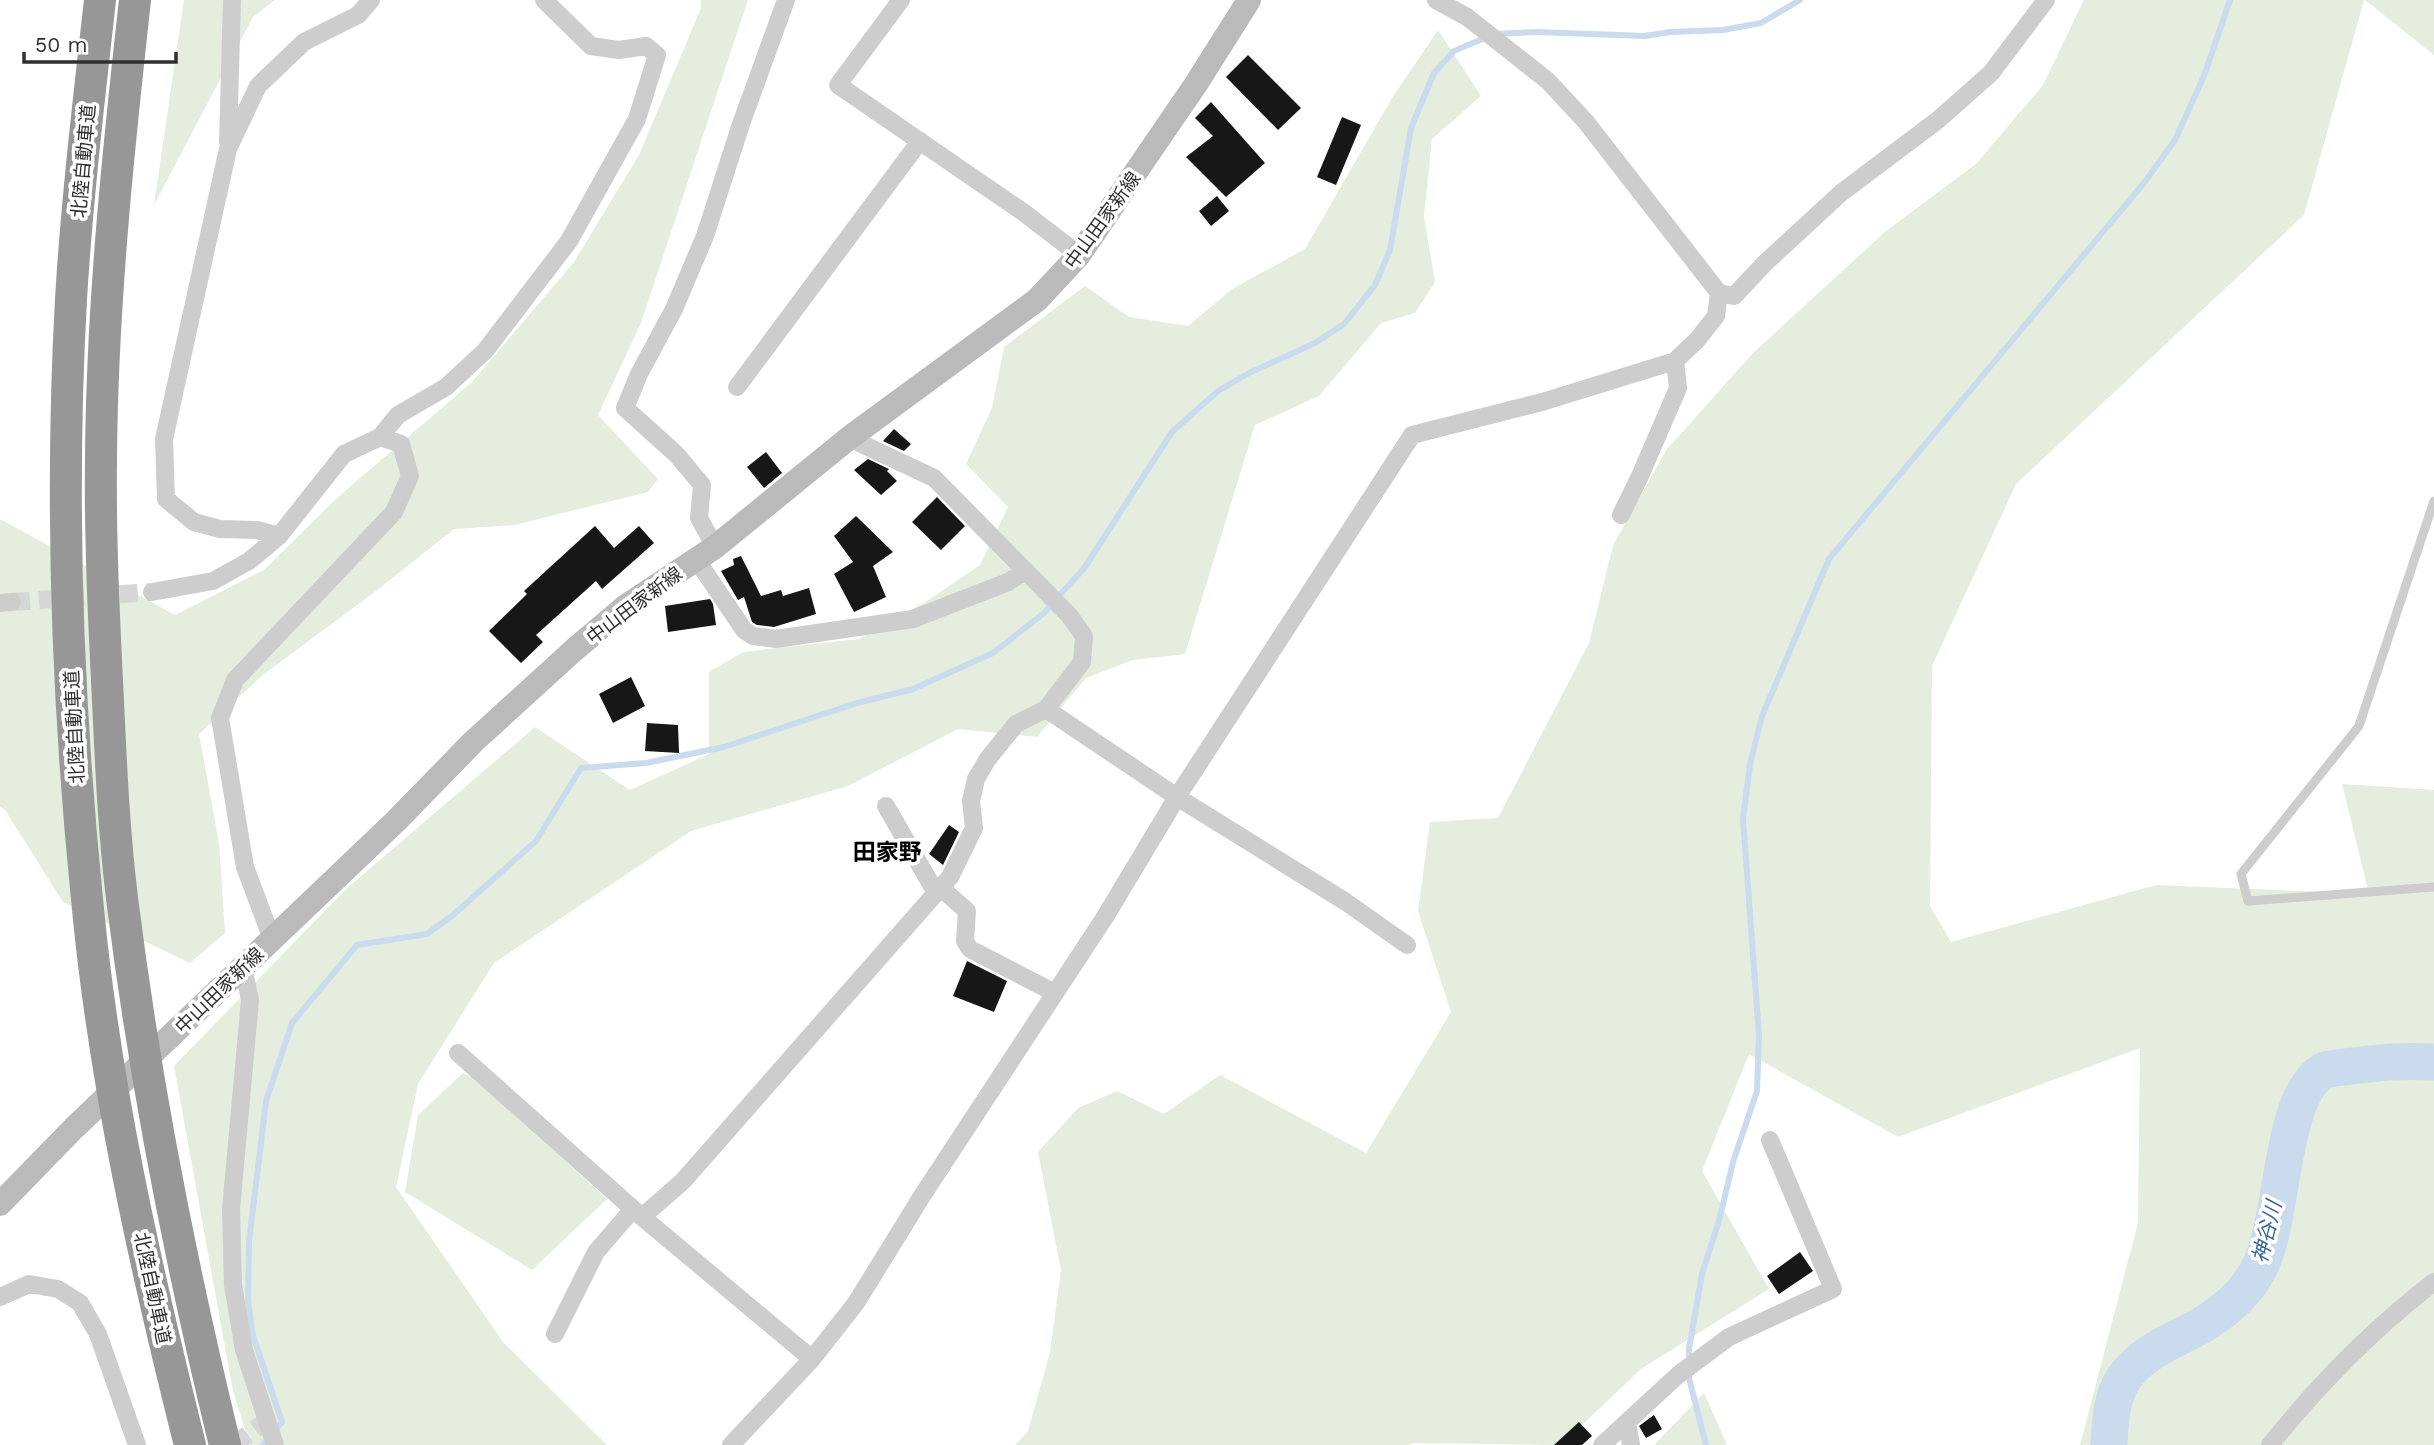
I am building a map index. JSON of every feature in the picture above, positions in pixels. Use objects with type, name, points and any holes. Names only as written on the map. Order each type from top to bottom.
[{"type":"highway","name":"北陸自動車道","points":[[100,0],[83,143],[71,313],[66,450],[67,598],[75,754],[87,902],[107,1054],[157,1311],[190,1445]]},
{"type":"highway","name":"北陸自動車道","points":[[135,0],[118,151],[109,266],[102,421],[103,607],[111,754],[122,895],[141,1036],[192,1305],[225,1445]]},
{"type":"main road","name":"中山田家新線","points":[[0,1204],[74,1128],[396,821],[473,742],[574,650],[626,606],[705,553],[849,438],[1037,300],[1079,256],[1196,84],[1249,0]]},
{"type":"street","points":[[232,0],[228,149],[164,439],[166,499],[194,522],[220,529],[257,530],[279,536]]},
{"type":"street","points":[[228,149],[258,86],[304,42],[358,15],[371,0]]},
{"type":"street","points":[[152,592],[213,581],[249,561],[279,536],[344,454],[380,437],[398,415],[446,387],[485,351],[569,241],[637,119],[657,55],[646,46],[619,50],[591,46],[544,0]]},
{"type":"street","points":[[786,0],[741,124],[705,236],[674,309],[639,374],[625,408],[677,454],[702,485],[699,518],[705,553],[744,630],[753,636],[776,639],[913,619],[1008,582],[1025,571]]},
{"type":"street","points":[[901,0],[838,85],[1023,212],[1079,256]]},
{"type":"street","points":[[1436,0],[1470,8],[1548,81],[1586,122],[1719,293],[1734,296],[1840,193],[1938,120],[1990,73],[2046,0]]},
{"type":"street","points":[[737,387],[920,141]]},
{"type":"street","points":[[731,1445],[813,1359],[856,1303],[922,1196],[1105,917],[1177,797],[1412,435],[1542,402],[1675,361],[1697,340],[1716,316],[1719,293]]},
{"type":"street","points":[[1621,515],[1678,388],[1675,361]]},
{"type":"street","points":[[272,939],[245,867],[220,718],[235,680],[394,512],[410,476],[401,444],[380,437]]},
{"type":"street","points":[[555,1334],[596,1252],[638,1213],[683,1181],[950,877],[974,828],[971,801],[975,779],[1016,724],[1046,709],[1082,662],[1084,636],[1069,615],[934,478],[849,438]]},
{"type":"street","points":[[1046,709],[1177,797],[1346,902],[1407,945]]},
{"type":"street","points":[[886,806],[938,891],[967,911],[965,941],[970,949],[1055,993]]},
{"type":"street","points":[[243,968],[250,1000],[231,1209],[233,1285],[244,1350],[275,1445]]},
{"type":"street","points":[[458,1052],[638,1213],[813,1359]]},
{"type":"street","points":[[1602,1445],[1678,1375],[1729,1337],[1833,1289],[1770,1140]]},
{"type":"street","points":[[2270,1445],[2308,1398],[2414,1297],[2434,1282]]},
{"type":"street","points":[[0,1297],[29,1284],[58,1289],[80,1303],[98,1334],[136,1445]]},
{"type":"street","points":[[1628,1422],[1631,1445]]},
{"type":"lane","points":[[2434,500],[2359,726],[2241,874],[2248,901],[2434,887]]},
{"type":"green space","points":[[184,0],[275,0],[253,17],[154,205]]},
{"type":"green space","points":[[701,0],[748,0],[641,323],[598,415],[658,479],[648,492],[514,525],[454,529],[264,674],[199,734],[219,843],[225,933],[190,963],[63,902],[0,806],[0,519],[175,615],[264,570],[337,498],[472,382],[574,262],[639,155],[701,8]]},
{"type":"green space","points":[[2084,0],[2364,0],[2304,215],[2016,484],[1932,666],[1930,906],[1951,942],[2156,885],[2369,894],[2342,784],[2434,790],[2434,1445],[2080,1445],[2138,1223],[2140,1048],[1898,1137],[1749,1054],[1702,1171],[1769,1289],[1641,1369],[1561,1445],[1015,1445],[1028,1431],[1050,1352],[1061,1270],[1038,1152],[1078,1108],[1117,1091],[1164,1114],[1220,1075],[1366,1153],[1451,1012],[1418,911],[1430,822],[1498,818],[1589,643],[1613,545],[1667,449],[1753,353],[1886,231],[1976,164],[2043,85]]},
{"type":"green space","points":[[2365,0],[2434,0],[2434,55]]},
{"type":"green space","points":[[1438,30],[1481,96],[1432,139],[1424,217],[1435,282],[1415,313],[1381,323],[1319,396],[1255,425],[1185,654],[1133,660],[1086,678],[1037,737],[958,729],[848,786],[691,831],[494,963],[418,1084],[396,1187],[503,1342],[607,1445],[250,1445],[233,1391],[174,1066],[345,890],[535,727],[630,790],[709,754],[709,672],[743,652],[859,639],[927,601],[980,565],[1008,507],[966,464],[992,408],[1004,347],[1085,286],[1129,317],[1188,326],[1232,289],[1305,249],[1392,98]]},
{"type":"green space","points":[[463,1073],[473,1077],[607,1199],[532,1270],[405,1192],[418,1115]]},
{"type":"green space","points":[[1704,1393],[1727,1445],[1654,1445]]},
{"type":"building","points":[[1248,55],[1301,108],[1278,130],[1226,77]]},
{"type":"building","points":[[1211,102],[1265,163],[1226,197],[1186,157],[1213,136],[1195,118]]},
{"type":"building","points":[[1342,117],[1361,125],[1336,185],[1317,177]]},
{"type":"building","points":[[1217,196],[1229,211],[1211,226],[1199,211]]},
{"type":"building","points":[[894,429],[911,444],[904,451],[883,441]]},
{"type":"building","points":[[766,452],[782,473],[764,488],[747,467]]},
{"type":"building","points":[[868,459],[889,469],[887,471],[897,481],[881,495],[854,470]]},
{"type":"building","points":[[937,497],[965,526],[941,550],[912,522]]},
{"type":"building","points":[[856,516],[893,552],[873,566],[886,597],[854,612],[834,574],[853,562],[834,536]]},
{"type":"building","points":[[595,526],[614,548],[639,526],[654,543],[602,589],[596,581],[536,635],[543,642],[521,663],[489,631],[527,594],[524,591]]},
{"type":"building","points":[[741,556],[761,596],[781,590],[783,596],[809,588],[816,614],[774,627],[752,622],[744,597],[738,600],[721,571],[734,565],[733,559]]},
{"type":"building","points":[[710,599],[716,625],[668,632],[665,606]]},
{"type":"building","points":[[631,677],[645,706],[613,723],[599,694]]},
{"type":"building","points":[[647,723],[678,725],[679,753],[645,751]]},
{"type":"building","points":[[949,825],[959,832],[943,865],[929,854]]},
{"type":"building","points":[[967,961],[1007,981],[994,1012],[953,996]]},
{"type":"building","points":[[1800,1252],[1813,1271],[1779,1294],[1767,1276]]},
{"type":"building","points":[[1654,1415],[1662,1429],[1646,1438],[1639,1426]]},
{"type":"building","points":[[1579,1422],[1592,1436],[1582,1445],[1554,1445]]},
{"type":"waterway","points":[[263,1445],[282,1422],[253,1336],[248,1301],[249,1242],[266,1101],[292,1023],[357,945],[427,934],[452,916],[536,841],[581,768],[646,763],[724,747],[857,703],[913,689],[993,653],[1043,614],[1085,567],[1172,432],[1218,391],[1249,373],[1315,343],[1344,324],[1375,285],[1390,250],[1411,128],[1434,73],[1454,51],[1494,34],[1537,32],[1645,36],[1723,30],[1761,23],[1800,0]]},
{"type":"waterway","points":[[1706,1445],[1689,1378],[1689,1349],[1702,1274],[1720,1217],[1733,1162],[1757,1091],[1759,1036],[1743,819],[1750,764],[1762,716],[1829,559],[2144,183],[2175,140],[2204,76],[2230,0]]},
{"type":"waterway","name":"神谷川","points":[[2109,1445],[2114,1402],[2124,1378],[2150,1354],[2218,1314],[2241,1294],[2258,1270],[2267,1249],[2290,1134],[2308,1085],[2323,1071],[2331,1069],[2389,1062],[2434,1062]]},
{"type":"tunnel","points":[[12,602],[152,592]]},
{"type":"tunnel","points":[[233,1445],[268,1420]]},
{"type":"district","name":"田家野","points":[[887,852]]}]
